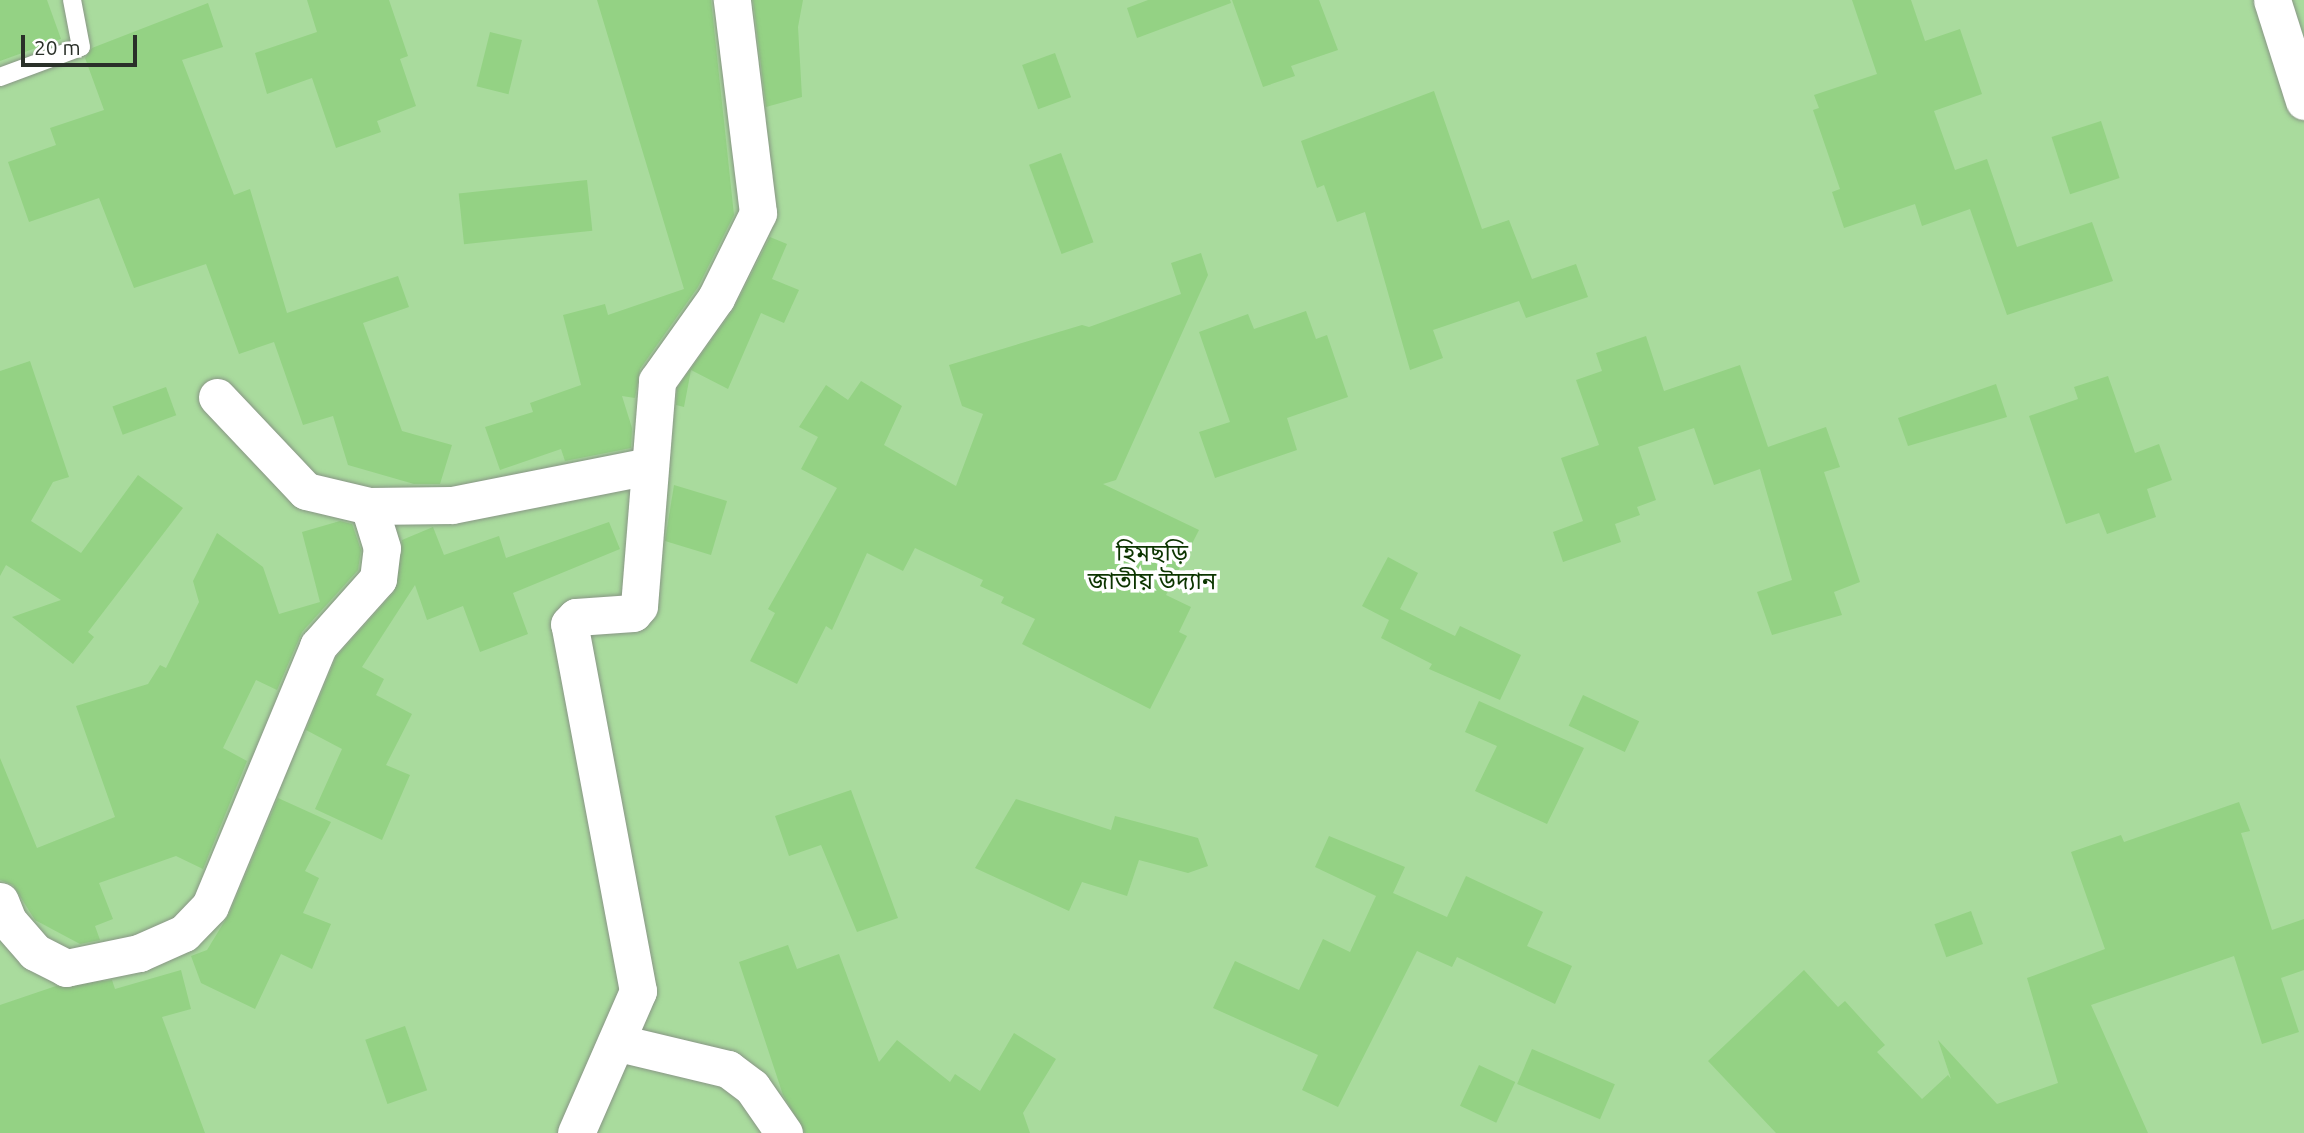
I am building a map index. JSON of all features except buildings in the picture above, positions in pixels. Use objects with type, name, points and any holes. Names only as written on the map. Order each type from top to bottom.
[{"type":"street","points":[[576,1133],[618,1043],[638,991],[569,624],[576,617],[633,612],[639,606],[657,381],[716,298],[758,213],[732,0]]},
{"type":"street","points":[[2272,0],[2304,101]]},
{"type":"street","points":[[216,397],[306,491],[369,506],[452,505],[649,466]]},
{"type":"street","points":[[0,901],[8,921],[35,952],[66,968],[139,953],[184,933],[210,906],[318,646],[378,579],[382,548],[369,506]]},
{"type":"street","points":[[618,1043],[728,1069],[752,1087],[785,1133]]},
{"type":"lane","points":[[0,77],[81,47],[72,0]]},
{"type":"green space","name":"হিমছড়ি জাতীয় উদ্যান","points":[[0,0],[2304,0],[2304,1133],[0,1133]]}]
